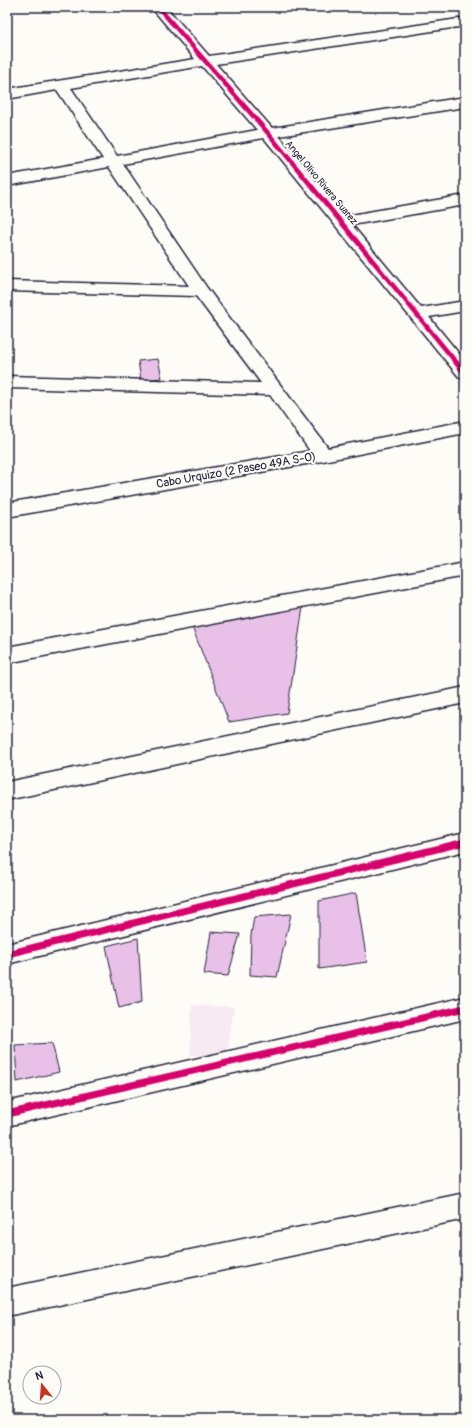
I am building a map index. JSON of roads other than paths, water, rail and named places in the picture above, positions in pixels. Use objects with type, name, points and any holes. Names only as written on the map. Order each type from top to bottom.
[{"type":"street","name":"Angel Olivo Rivera Suarez","points":[[158,7],[207,61],[268,133],[465,373]]},
{"type":"street","points":[[7,94],[207,61],[465,22]]},
{"type":"street","points":[[62,86],[201,291],[275,389],[322,455]]},
{"type":"street","points":[[7,181],[268,133],[465,102]]},
{"type":"street","points":[[342,222],[465,200]]},
{"type":"street","points":[[7,286],[201,291]]},
{"type":"street","points":[[417,314],[465,306]]},
{"type":"street","points":[[7,382],[275,389]]},
{"type":"street","name":"Cabo Urquizo (2 Paseo 49A S-O)","points":[[7,510],[322,455],[465,426]]},
{"type":"street","points":[[7,655],[465,569]]},
{"type":"street","points":[[7,791],[465,695]]},
{"type":"street","points":[[7,954],[465,842]]},
{"type":"street","points":[[7,1114],[465,1008]]},
{"type":"street","points":[[7,1302],[465,1206]]}]
